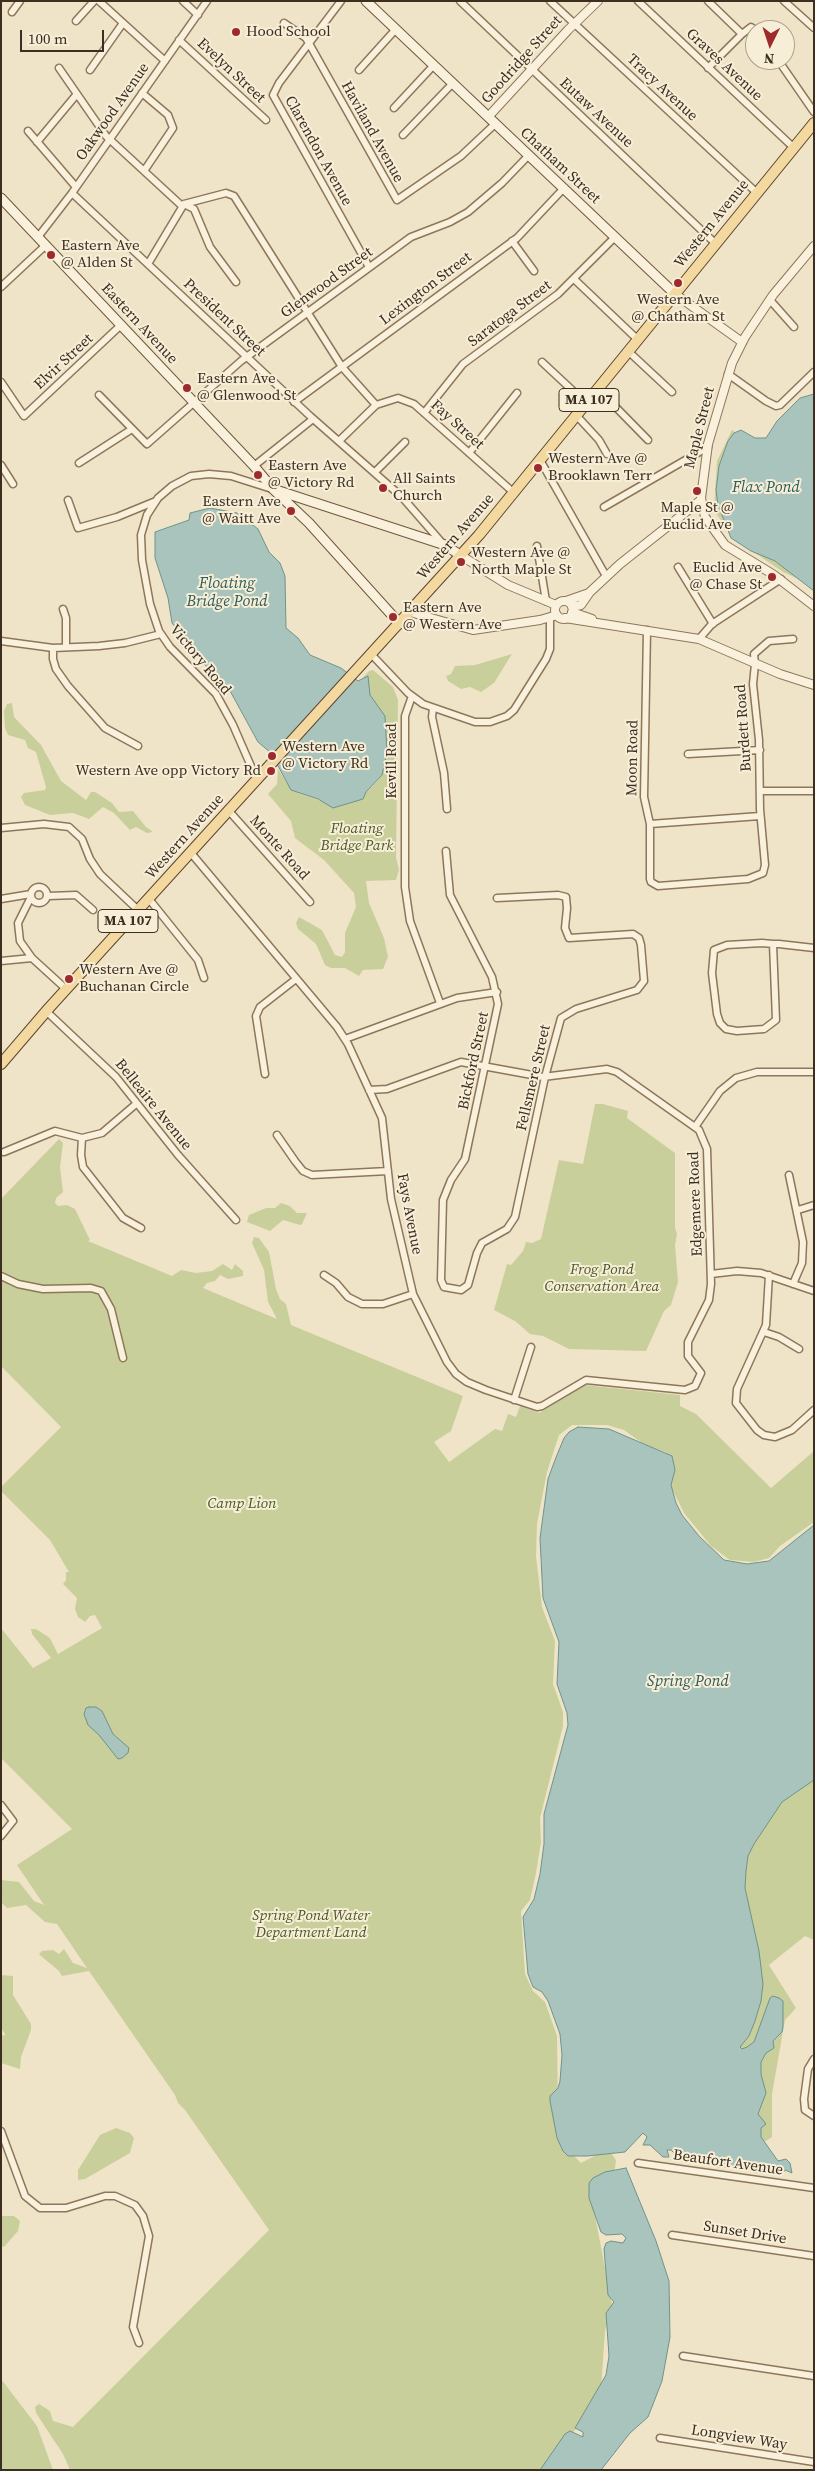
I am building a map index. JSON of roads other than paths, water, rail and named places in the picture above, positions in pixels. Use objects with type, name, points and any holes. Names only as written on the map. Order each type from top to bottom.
[{"type":"main road","name":"Chatham Street","points":[[366,1],[675,294]]},
{"type":"main road","name":"Western Avenue","points":[[1,1064],[46,1011],[372,655],[460,555],[540,460],[814,123]]},
{"type":"main road","name":"Eastern Avenue","points":[[1,199],[122,325],[400,624]]},
{"type":"main road","points":[[273,489],[445,545],[460,555]]},
{"type":"street","points":[[12,12],[20,1]]},
{"type":"street","points":[[76,21],[94,1]]},
{"type":"street","points":[[99,1],[165,61]]},
{"type":"street","points":[[183,1],[198,14]]},
{"type":"street","name":"Oakwood Avenue","points":[[38,237],[74,190],[208,1]]},
{"type":"street","name":"Clarendon Avenue","points":[[341,1],[275,89],[273,95],[369,267]]},
{"type":"street","name":"Eutaw Avenue","points":[[460,1],[716,244]]},
{"type":"street","name":"Tracy Avenue","points":[[550,1],[757,193]]},
{"type":"street","name":"Goodridge Street","points":[[492,120],[532,69],[574,23],[598,1]]},
{"type":"street","name":"Graves Avenue","points":[[638,1],[794,148]]},
{"type":"street","points":[[708,1],[742,34]]},
{"type":"street","points":[[784,1],[814,28]]},
{"type":"street","points":[[90,70],[123,23]]},
{"type":"street","points":[[284,23],[306,38],[308,44]]},
{"type":"street","points":[[359,70],[396,29]]},
{"type":"street","points":[[708,68],[745,32]]},
{"type":"street","name":"Evelyn Street","points":[[179,40],[266,120]]},
{"type":"street","name":"Haviland Avenue","points":[[308,44],[397,200],[462,156],[492,120]]},
{"type":"street","points":[[394,108],[434,65]]},
{"type":"street","points":[[59,68],[109,139],[183,205],[194,209],[210,247],[236,282]]},
{"type":"street","points":[[785,70],[814,112]]},
{"type":"street","points":[[403,135],[453,83]]},
{"type":"street","points":[[142,93],[161,108],[172,121],[172,132],[144,171]]},
{"type":"street","points":[[37,142],[77,94]]},
{"type":"street","name":"President Street","points":[[28,131],[74,190],[148,264],[248,356],[294,402],[340,440],[402,497],[445,545]]},
{"type":"street","name":"Glenwood Street","points":[[132,429],[147,444],[248,356],[411,237],[450,222],[468,212],[502,183],[529,155]]},
{"type":"street","name":"Lexington Street","points":[[294,402],[512,241],[564,188]]},
{"type":"street","points":[[148,264],[183,205],[228,193],[234,196],[342,367],[376,405],[340,440]]},
{"type":"street","name":"Saratoga Street","points":[[424,413],[463,364],[558,294],[615,237]]},
{"type":"street","points":[[512,241],[534,271]]},
{"type":"street","points":[[1,287],[46,245]]},
{"type":"street","name":"Maple Street","points":[[701,500],[708,447],[728,374],[742,342],[770,300],[814,246]]},
{"type":"street","points":[[574,279],[637,339]]},
{"type":"street","name":"Chatham Street","points":[[675,294],[742,342]]},
{"type":"street","points":[[770,300],[794,327]]},
{"type":"street","name":"Elvir Street","points":[[4,390],[24,416],[122,325]]},
{"type":"street","points":[[628,351],[672,392]]},
{"type":"street","points":[[542,362],[586,403]]},
{"type":"street","points":[[728,374],[776,406],[780,405],[814,372]]},
{"type":"street","points":[[1,382],[4,390]]},
{"type":"street","points":[[598,389],[648,440]]},
{"type":"street","points":[[469,453],[517,393]]},
{"type":"street","points":[[79,463],[132,429],[99,395]]},
{"type":"street","name":"Fay Street","points":[[376,405],[391,400],[403,399],[424,413],[513,492]]},
{"type":"street","points":[[576,415],[599,440],[607,454]]},
{"type":"street","points":[[254,466],[313,419]]},
{"type":"street","points":[[375,472],[405,442]]},
{"type":"street","points":[[604,507],[708,447]]},
{"type":"street","points":[[540,460],[606,576]]},
{"type":"street","points":[[1,465],[13,484]]},
{"type":"street","name":"Victory Road","points":[[257,780],[233,725],[216,694],[176,654],[161,634],[150,604],[141,548],[143,525],[156,501],[172,486],[199,474],[230,476],[273,489]]},
{"type":"street","points":[[68,500],[78,528],[117,517],[156,501]]},
{"type":"street","points":[[557,617],[581,605],[590,592],[606,576],[701,500],[705,517],[720,540],[730,549],[781,579],[814,606]]},
{"type":"street","points":[[537,546],[546,601]]},
{"type":"street","points":[[460,555],[508,585],[556,605]]},
{"type":"street","points":[[678,568],[713,624]]},
{"type":"street","points":[[699,639],[713,624],[781,579]]},
{"type":"street","points":[[556,605],[560,602],[579,598],[590,592]]},
{"type":"street","points":[[566,601],[572,609],[601,622]]},
{"type":"street","points":[[372,655],[412,696],[433,708],[484,723],[496,721],[511,713],[549,653],[557,617],[556,605]]},
{"type":"street","points":[[581,605],[580,608],[584,616]]},
{"type":"street","points":[[63,609],[66,618],[66,648]]},
{"type":"street","points":[[410,612],[473,630],[557,617],[601,622],[699,639],[755,664],[814,685]]},
{"type":"street","name":"Moon Road","points":[[648,630],[644,797],[650,824],[651,882],[658,886],[683,884]]},
{"type":"street","points":[[1,641],[66,648],[108,646],[161,634]]},
{"type":"street","points":[[755,664],[754,654],[763,644],[769,641],[793,639]]},
{"type":"street","points":[[53,648],[53,659],[56,669],[68,686],[105,728],[138,746]]},
{"type":"street","name":"Burdett Road","points":[[683,884],[748,879],[763,873],[765,865],[760,816],[760,750],[753,684],[755,664]]},
{"type":"street","name":"Kevill Road","points":[[412,696],[405,716],[405,887],[410,922],[440,1003]]},
{"type":"street","points":[[433,708],[432,717],[444,772],[447,809]]},
{"type":"street","points":[[688,754],[760,750]]},
{"type":"street","points":[[760,791],[814,791]]},
{"type":"street","name":"Monte Road","points":[[229,811],[310,902]]},
{"type":"street","points":[[650,824],[760,816]]},
{"type":"street","points":[[1,828],[44,824],[69,827],[82,839],[97,870],[138,910]]},
{"type":"street","name":"Bickford Street","points":[[446,851],[450,895],[492,977],[497,992],[497,1011],[465,1159],[451,1180],[442,1200],[441,1280],[444,1287],[461,1290],[468,1285]]},
{"type":"street","name":"Fays Avenue","points":[[191,853],[345,1039],[382,1118],[392,1208],[413,1294],[447,1362],[456,1374],[467,1382],[514,1400],[541,1407],[586,1380],[685,1390],[697,1384]]},
{"type":"street","points":[[48,896],[45,890],[39,887],[32,890],[20,918],[18,929],[20,941],[32,958],[66,989]]},
{"type":"street","points":[[48,896],[76,895],[93,910]]},
{"type":"street","points":[[31,896],[35,903],[39,904],[46,901],[48,896]]},
{"type":"street","points":[[1,899],[31,896]]},
{"type":"street","name":"Fellsmere Street","points":[[468,1285],[477,1253],[482,1244],[507,1230],[515,1217],[558,1022],[564,1014],[636,990],[644,981],[641,945],[636,936],[625,934],[577,939],[567,936],[564,928],[567,901],[564,896],[496,898]]},
{"type":"street","points":[[149,899],[198,960],[204,978]]},
{"type":"street","points":[[773,944],[776,1020],[764,1029],[737,1031],[726,1029],[720,1023],[717,1014],[712,973],[714,950],[727,945],[773,944],[814,948]]},
{"type":"street","points":[[1,961],[32,958]]},
{"type":"street","points":[[265,1074],[256,1016],[260,1007],[296,979]]},
{"type":"street","points":[[345,1039],[440,1003],[465,996],[497,992]]},
{"type":"street","name":"Belleaire Avenue","points":[[46,1011],[98,1058],[126,1089],[178,1155],[236,1220]]},
{"type":"street","name":"Edgemere Road","points":[[369,1090],[387,1089],[461,1062],[545,1077],[598,1069],[612,1070],[695,1127],[704,1137],[707,1149],[710,1274],[708,1300],[688,1342],[688,1356],[701,1373],[697,1384]]},
{"type":"street","points":[[695,1127],[720,1091],[736,1078],[752,1072],[814,1072]]},
{"type":"street","points":[[4,1152],[55,1130],[82,1138],[102,1132],[136,1104]]},
{"type":"street","points":[[277,1135],[303,1171],[312,1175],[388,1171]]},
{"type":"street","points":[[82,1138],[83,1167],[123,1218],[141,1228]]},
{"type":"street","points":[[789,1176],[798,1210],[803,1255],[793,1284]]},
{"type":"street","points":[[798,1210],[814,1205]]},
{"type":"street","points":[[710,1274],[747,1271],[769,1275],[814,1291]]},
{"type":"street","points":[[324,1274],[348,1297],[362,1304],[384,1304],[413,1294]]},
{"type":"street","points":[[769,1275],[767,1292],[768,1313],[764,1332],[737,1389],[735,1398],[738,1407],[757,1430],[764,1435],[775,1437],[792,1430],[814,1410]]},
{"type":"street","points":[[1,1276],[18,1284],[43,1289],[91,1288],[101,1291],[111,1309],[123,1358]]},
{"type":"street","points":[[764,1332],[778,1337],[799,1349]]},
{"type":"street","points":[[514,1400],[531,1347]]},
{"type":"street","points":[[1,1805],[13,1821],[3,1835]]},
{"type":"street","points":[[814,2059],[808,2069],[804,2099],[806,2110],[814,2116]]},
{"type":"street","points":[[1,2131],[25,2196],[40,2208],[66,2208],[105,2196],[115,2196],[135,2205],[143,2216],[149,2236],[134,2327],[139,2343]]},
{"type":"street","name":"Beaufort Avenue","points":[[638,2163],[814,2188]]},
{"type":"street","name":"Sunset Drive","points":[[672,2235],[814,2256]]},
{"type":"street","points":[[683,2356],[814,2376]]},
{"type":"street","name":"Longview Way","points":[[660,2438],[814,2462]]},
{"type":"water","name":"Flax Pond","points":[[814,394],[814,591],[775,561],[751,551],[731,538],[718,505],[716,490],[719,466],[728,441],[734,433],[741,430],[755,438],[766,438],[777,421],[800,398]]},
{"type":"water","name":"Floating Bridge Pond","points":[[210,508],[237,513],[258,529],[269,552],[280,563],[285,576],[286,628],[298,638],[310,655],[341,668],[358,681],[368,676],[370,695],[385,716],[387,752],[382,775],[366,792],[363,799],[333,808],[318,799],[291,790],[271,753],[258,742],[229,689],[203,663],[172,623],[168,598],[155,558],[155,532],[189,520],[190,513]]},
{"type":"water","name":"Spring Pond","points":[[578,1427],[609,1429],[672,1456],[675,1470],[671,1485],[676,1503],[682,1515],[699,1536],[724,1560],[747,1564],[769,1561],[814,1525],[814,1780],[782,1802],[754,1844],[748,1856],[745,1888],[759,1951],[763,1984],[761,2001],[755,2021],[749,2036],[740,2047],[742,2049],[754,2042],[770,1998],[773,1996],[783,2001],[782,2032],[773,2041],[774,2048],[766,2053],[761,2062],[761,2074],[766,2093],[758,2114],[766,2124],[761,2128],[761,2137],[778,2161],[786,2159],[790,2163],[792,2173],[785,2170],[782,2174],[776,2174],[754,2172],[748,2168],[714,2166],[707,2159],[674,2153],[671,2150],[667,2150],[669,2157],[663,2157],[650,2145],[643,2145],[647,2137],[643,2133],[625,2152],[587,2156],[568,2156],[563,2151],[557,2138],[550,2096],[558,2088],[560,2081],[562,2055],[560,2034],[548,2001],[542,1992],[533,1987],[528,1974],[523,1917],[534,1899],[540,1874],[544,1844],[544,1814],[568,1725],[567,1713],[557,1684],[559,1642],[543,1598],[540,1538],[548,1479],[564,1438],[569,1432]]},
{"type":"water","points":[[96,1707],[102,1711],[113,1734],[129,1748],[128,1753],[122,1758],[118,1759],[99,1735],[88,1725],[84,1714],[86,1708]]},
{"type":"water","points":[[626,2168],[656,2241],[669,2281],[670,2337],[662,2381],[648,2417],[630,2433],[601,2470],[540,2470],[565,2434],[570,2431],[583,2437],[583,2432],[575,2428],[606,2375],[609,2356],[606,2313],[614,2302],[608,2295],[604,2249],[606,2243],[611,2241],[623,2243],[626,2238],[622,2234],[606,2235],[601,2232],[589,2198],[589,2183],[593,2178],[605,2172]]},
{"type":"place","name":"Hood School","points":[[236,32]]},
{"type":"place","name":"Eastern Ave @ Alden St","points":[[51,255]]},
{"type":"place","name":"Western Ave @ Chatham St","points":[[678,283]]},
{"type":"place","name":"Eastern Ave @ Glenwood St","points":[[187,388]]},
{"type":"place","name":"Western Ave @ Brooklawn Terr","points":[[538,468]]},
{"type":"place","name":"Eastern Ave @ Victory Rd","points":[[258,475]]},
{"type":"place","name":"All Saints Church","points":[[383,488]]},
{"type":"place","name":"Maple St @ Euclid Ave","points":[[697,491]]},
{"type":"place","name":"Eastern Ave @ Waitt Ave","points":[[291,511]]},
{"type":"place","name":"Western Ave @ North Maple St","points":[[461,562]]},
{"type":"place","name":"Euclid Ave @ Chase St","points":[[772,577]]},
{"type":"place","name":"Eastern Ave @ Western Ave","points":[[393,617]]},
{"type":"place","name":"Western Ave @ Victory Rd","points":[[272,756]]},
{"type":"place","name":"Western Ave opp Victory Rd","points":[[271,771]]},
{"type":"place","name":"Western Ave @ Buchanan Circle","points":[[69,979]]},
{"type":"park label","name":"Floating Bridge Park","points":[[357,838]]},
{"type":"park label","name":"Frog Pond Conservation Area","points":[[602,1278]]},
{"type":"park label","name":"Camp Lion","points":[[242,1504]]},
{"type":"park label","name":"Spring Pond Water Department Land","points":[[311,1924]]}]
